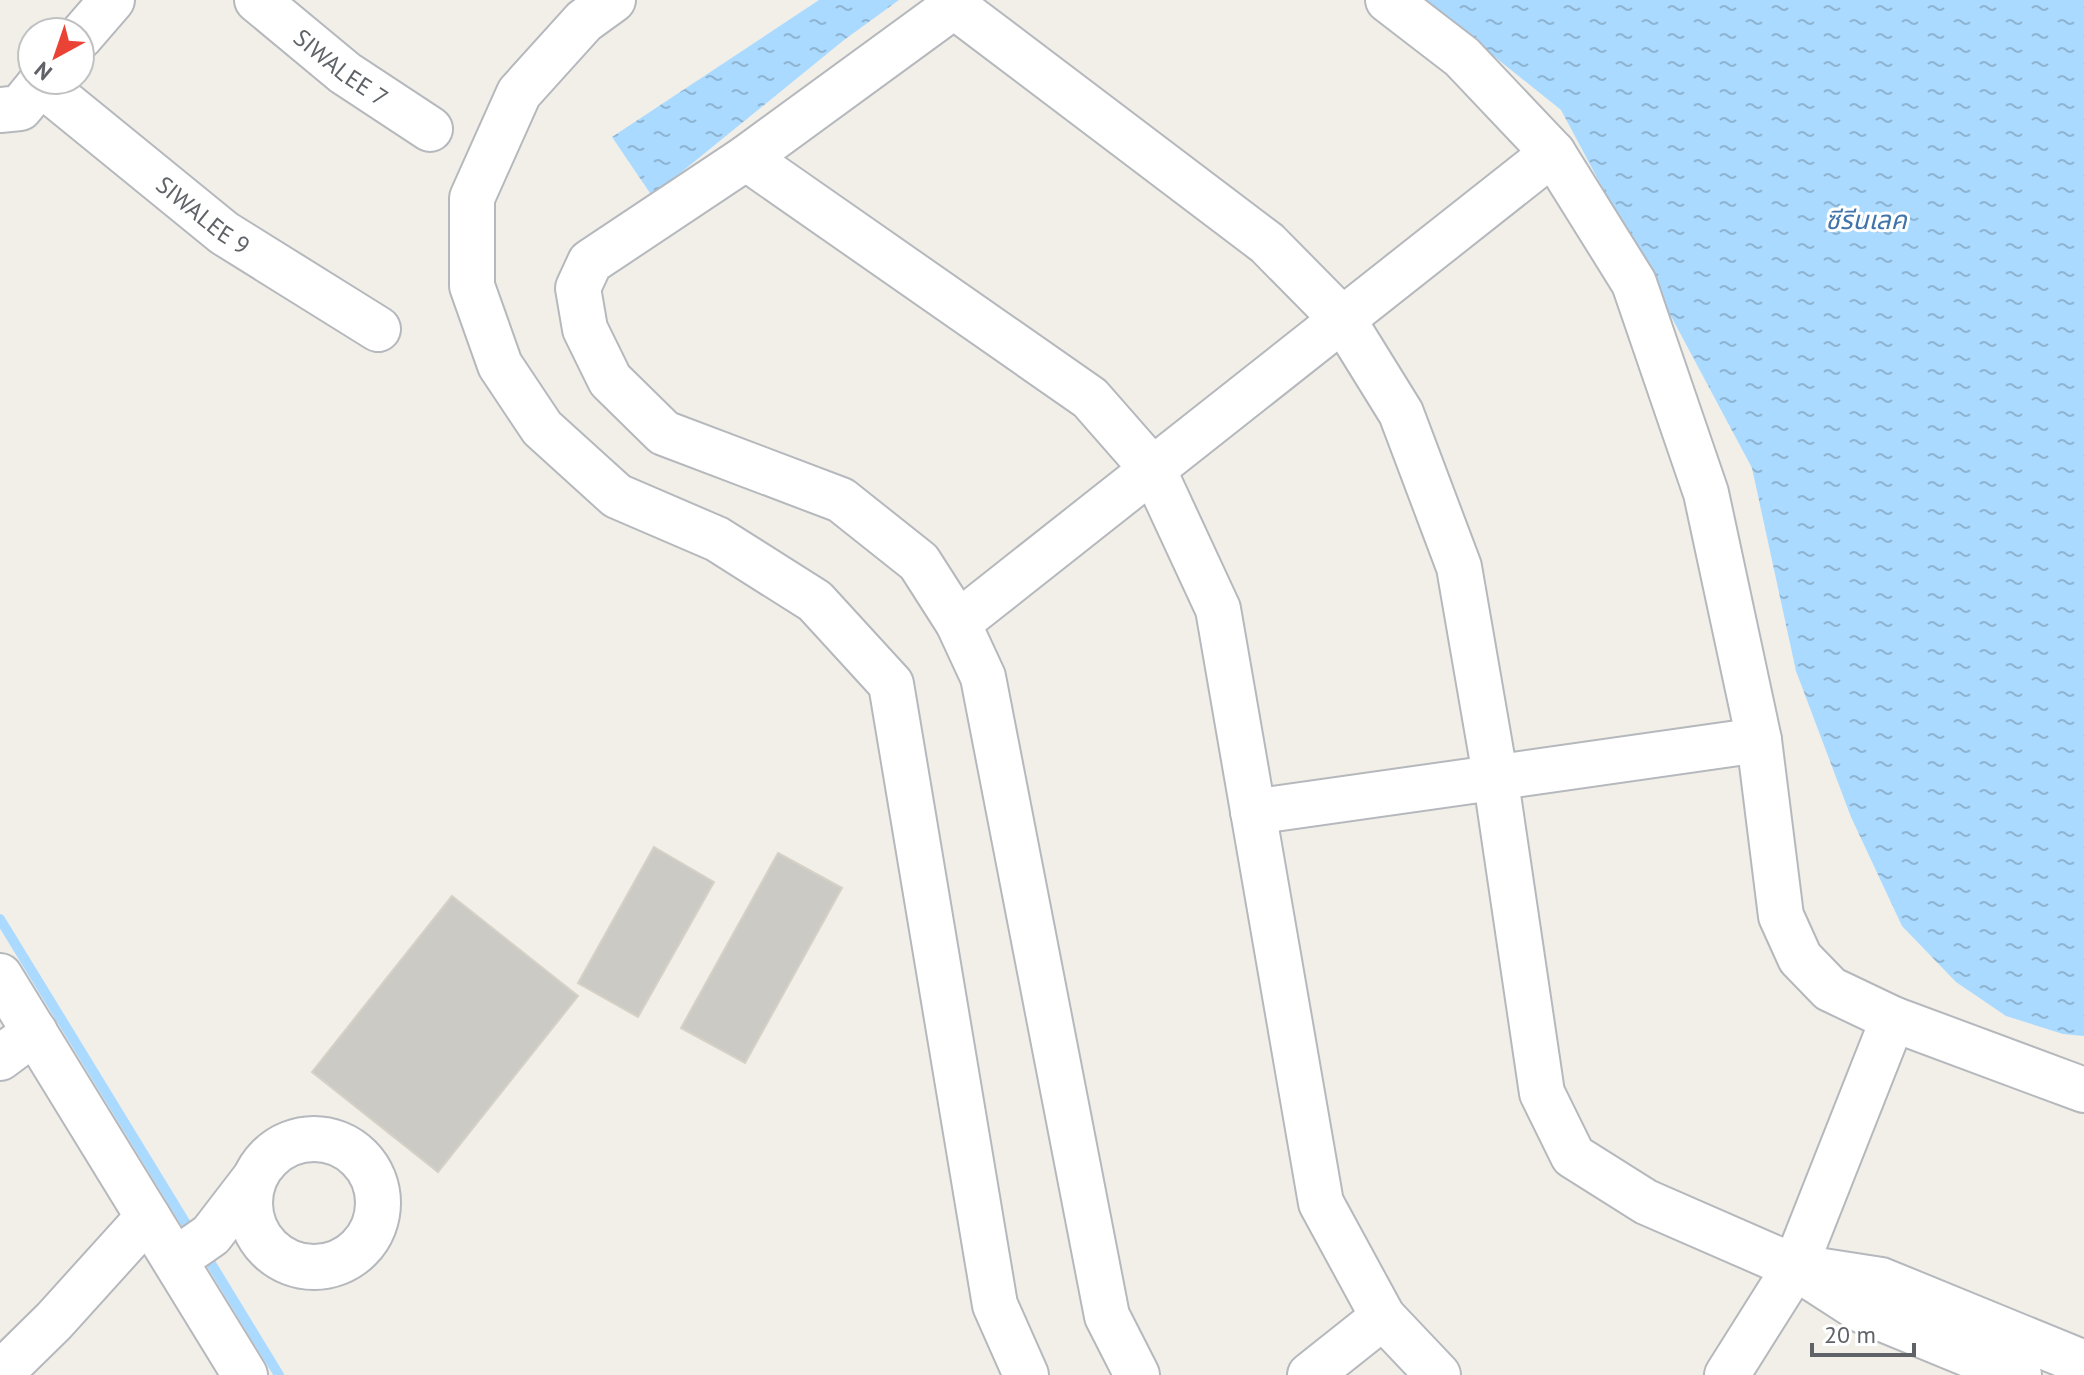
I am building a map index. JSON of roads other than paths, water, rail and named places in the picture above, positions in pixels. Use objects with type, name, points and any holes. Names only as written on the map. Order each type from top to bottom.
[{"type":"street","points":[[96,18],[112,0]]},
{"type":"street","name":"SIWALEE 7","points":[[257,0],[345,73],[430,129]]},
{"type":"street","points":[[613,0],[584,21],[519,93],[472,198],[472,286],[500,365],[542,428],[617,496],[717,539],[815,601],[891,684],[995,1305],[1026,1375]]},
{"type":"street","points":[[1388,0],[1462,57],[1553,153],[1634,283],[1706,493],[1759,740],[1781,916],[1800,958],[1830,989],[1893,1019],[2084,1090]]},
{"type":"street","points":[[1137,1375],[1107,1316],[983,677],[958,623],[919,562],[841,500],[664,433],[610,380],[585,329],[578,288],[590,262],[746,158],[954,6],[1267,243],[1344,321],[1401,413],[1459,567],[1495,775],[1542,1093],[1573,1156],[1646,1202],[1795,1267],[1863,1311],[2019,1375]]},
{"type":"street","points":[[0,110],[20,108],[30,96]]},
{"type":"street","name":"SIWALEE 9","points":[[59,96],[224,233],[378,329]]},
{"type":"street","points":[[958,623],[1553,153]]},
{"type":"street","points":[[746,158],[1090,398],[1154,471],[1218,609],[1321,1203],[1383,1317],[1438,1375]]},
{"type":"street","points":[[1253,812],[1495,775],[1759,740]]},
{"type":"street","points":[[0,976],[148,1217],[191,1250],[245,1375]]},
{"type":"street","points":[[1727,1375],[1795,1267],[1893,1019]]},
{"type":"street","points":[[0,1058],[35,1032]]},
{"type":"street","points":[[191,1250],[254,1179]]},
{"type":"street","points":[[0,1374],[54,1321],[148,1217]]},
{"type":"street","points":[[1795,1267],[1881,1280],[2084,1363]]},
{"type":"street","points":[[1310,1375],[1383,1317]]},
{"type":"water","points":[[819,0],[899,0],[844,40],[652,196],[612,137]]},
{"type":"water","name":"ซีรีนเลค","points":[[1424,0],[2084,0],[2084,1036],[2063,1034],[2006,1016],[1956,982],[1902,926],[1851,817],[1796,671],[1752,468],[1561,110]]},
{"type":"waterway","points":[[0,919],[193,1235]]},
{"type":"waterway","points":[[204,1252],[279,1375]]}]
